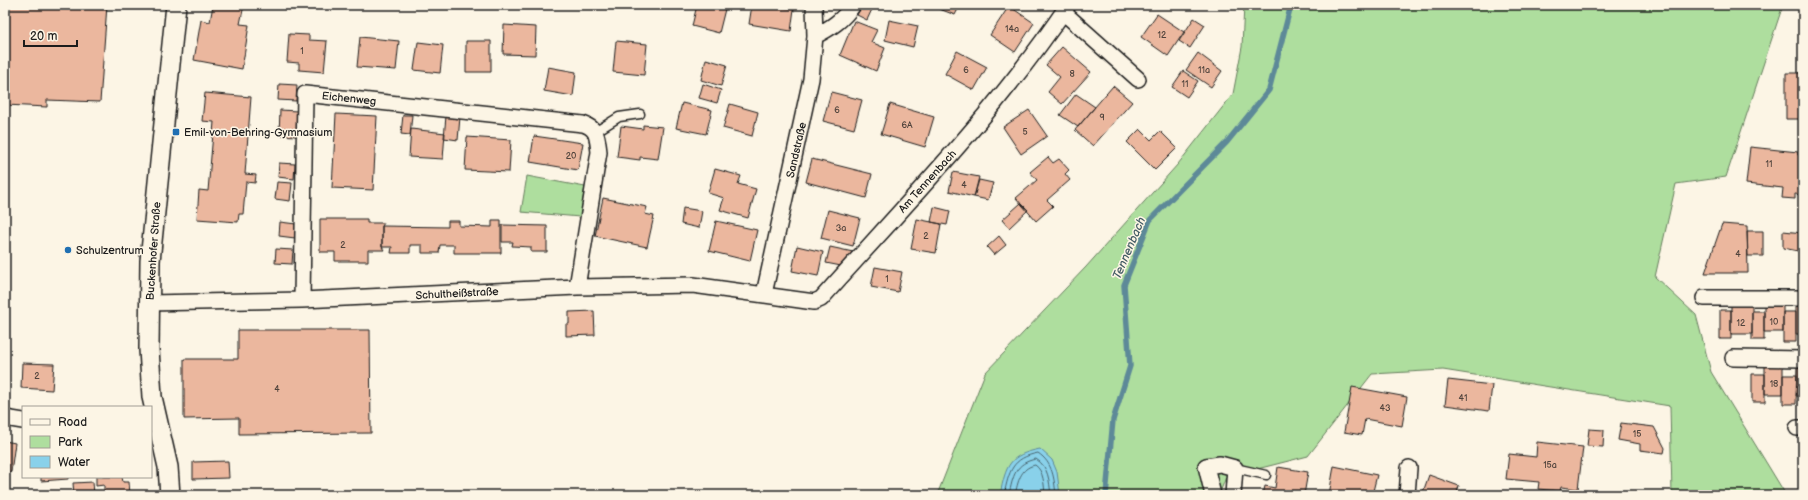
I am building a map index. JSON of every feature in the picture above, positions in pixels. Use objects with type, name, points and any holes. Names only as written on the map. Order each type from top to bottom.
[{"type":"street","name":"Buckenhofer Straße","points":[[170,495],[168,468],[155,433],[149,349],[149,303],[150,261],[176,5]]},
{"type":"street","name":"Sandstraße","points":[[764,294],[811,79],[815,36],[814,5]]},
{"type":"street","points":[[815,36],[836,25],[854,5]]},
{"type":"street","name":"Am Tennenbach","points":[[764,294],[810,302],[820,299],[945,161],[1010,85],[1065,8],[1138,79]]},
{"type":"street","name":"Eichenweg","points":[[302,300],[305,94],[583,124],[592,127],[596,132]]},
{"type":"street","points":[[577,288],[599,152],[596,132]]},
{"type":"street","name":"Schultheißstraße","points":[[149,303],[302,300],[577,288],[692,285],[764,294]]},
{"type":"street","points":[[1704,298],[1803,298]]},
{"type":"street","points":[[1734,358],[1803,359]]},
{"type":"street","points":[[5,418],[22,421]]},
{"type":"street","points":[[1213,495],[1206,466],[1220,464],[1235,468],[1233,495]]},
{"type":"street","points":[[1407,495],[1409,468]]},
{"type":"lane","points":[[596,132],[619,117],[640,114]]},
{"type":"lane","points":[[1235,468],[1266,475]]},
{"type":"green space","points":[[1244,5],[1783,5],[1726,177],[1676,184],[1655,277],[1696,315],[1711,372],[1786,495],[1672,495],[1670,406],[1443,370],[1372,374],[1308,456],[1226,477],[1219,495],[937,495],[985,373],[1086,267],[1178,164],[1233,94],[1242,47]]},
{"type":"green space","points":[[527,176],[585,187],[580,217],[521,212]]},
{"type":"water","points":[[1040,449],[1052,460],[1057,472],[1060,495],[1000,495],[1004,476],[1015,458],[1030,451]]},
{"type":"building","points":[[5,5],[107,5],[100,102],[47,100],[47,107],[5,105]]},
{"type":"building","points":[[213,5],[244,5],[240,24],[249,25],[242,69],[194,60],[201,20],[210,22]]},
{"type":"building","points":[[697,5],[709,5],[725,9],[719,33],[692,26]]},
{"type":"building","points":[[752,5],[769,5],[794,9],[791,31],[749,24]]},
{"type":"building","points":[[862,5],[874,5],[867,20],[857,15]]},
{"type":"building","points":[[939,5],[960,5],[955,15],[937,8]]},
{"type":"building","points":[[1009,6],[1034,23],[1015,52],[990,35]]},
{"type":"building","points":[[1802,10],[1803,36],[1801,36]]},
{"type":"building","points":[[1157,14],[1184,32],[1168,56],[1141,37]]},
{"type":"building","points":[[1194,18],[1205,25],[1190,48],[1179,41]]},
{"type":"building","points":[[889,20],[918,26],[913,47],[885,40]]},
{"type":"building","points":[[854,21],[877,30],[871,42],[885,48],[876,71],[840,55]]},
{"type":"building","points":[[504,25],[536,27],[535,55],[503,54]]},
{"type":"building","points":[[289,34],[309,35],[309,40],[327,41],[324,72],[299,70],[299,63],[287,62]]},
{"type":"building","points":[[360,37],[399,41],[396,70],[357,67]]},
{"type":"building","points":[[466,41],[491,41],[491,72],[466,72]]},
{"type":"building","points":[[616,41],[647,44],[644,75],[613,72]]},
{"type":"building","points":[[418,42],[443,45],[440,73],[414,70]]},
{"type":"building","points":[[1062,47],[1091,72],[1062,104],[1048,92],[1060,77],[1046,65]]},
{"type":"building","points":[[957,51],[987,67],[974,90],[945,74]]},
{"type":"building","points":[[1198,53],[1222,71],[1211,87],[1186,70]]},
{"type":"building","points":[[706,59],[727,65],[721,86],[701,80]]},
{"type":"building","points":[[548,67],[576,72],[573,96],[544,91]]},
{"type":"building","points":[[1183,71],[1198,81],[1187,97],[1172,87]]},
{"type":"building","points":[[1786,73],[1803,73],[1803,119],[1786,119]]},
{"type":"building","points":[[279,84],[297,85],[296,101],[278,100]]},
{"type":"building","points":[[703,84],[721,90],[717,103],[699,98]]},
{"type":"building","points":[[1113,86],[1132,102],[1093,146],[1075,130]]},
{"type":"building","points":[[831,92],[862,100],[854,129],[823,121]]},
{"type":"building","points":[[205,93],[251,97],[245,174],[256,175],[255,183],[246,182],[243,214],[239,214],[238,222],[197,219],[199,190],[208,191],[214,122],[202,121]]},
{"type":"building","points":[[1076,94],[1095,107],[1078,127],[1060,115]]},
{"type":"building","points":[[682,103],[712,110],[706,134],[676,128]]},
{"type":"building","points":[[730,104],[758,112],[752,136],[723,128]]},
{"type":"building","points":[[890,104],[934,117],[925,147],[881,134]]},
{"type":"building","points":[[280,110],[297,111],[296,136],[279,135]]},
{"type":"building","points":[[1029,110],[1047,136],[1021,154],[1003,127]]},
{"type":"building","points":[[336,114],[377,116],[373,190],[332,188]]},
{"type":"building","points":[[403,115],[412,115],[410,135],[401,134]]},
{"type":"building","points":[[446,116],[460,117],[458,140],[444,138]]},
{"type":"building","points":[[643,125],[663,127],[658,159],[640,157],[640,160],[617,157],[621,126],[643,129]]},
{"type":"building","points":[[411,129],[445,133],[443,159],[409,157]]},
{"type":"building","points":[[1140,129],[1151,140],[1160,131],[1177,148],[1155,170],[1127,142]]},
{"type":"building","points":[[534,136],[583,143],[578,170],[530,162]]},
{"type":"building","points":[[467,137],[511,140],[509,172],[465,170]]},
{"type":"building","points":[[1750,147],[1798,152],[1798,155],[1803,155],[1803,195],[1795,194],[1795,199],[1782,198],[1783,188],[1746,184]]},
{"type":"building","points":[[1048,157],[1053,163],[1059,159],[1069,170],[1065,174],[1070,180],[1047,200],[1053,206],[1036,221],[1016,198],[1037,180],[1030,172]]},
{"type":"building","points":[[812,159],[872,174],[866,198],[806,182]]},
{"type":"building","points":[[279,163],[295,164],[294,179],[278,177]]},
{"type":"building","points":[[715,169],[741,176],[738,184],[756,189],[748,218],[720,210],[724,198],[708,193]]},
{"type":"building","points":[[953,172],[979,177],[974,197],[949,191]]},
{"type":"building","points":[[979,180],[993,183],[988,200],[974,197]]},
{"type":"building","points":[[277,182],[292,183],[290,201],[275,199]]},
{"type":"building","points":[[603,198],[647,207],[645,214],[654,216],[647,247],[595,236]]},
{"type":"building","points":[[1021,203],[1028,210],[1009,228],[1002,220]]},
{"type":"building","points":[[934,207],[950,211],[947,225],[931,222]]},
{"type":"building","points":[[683,208],[702,211],[699,228],[681,224]]},
{"type":"building","points":[[828,210],[860,218],[853,246],[821,238]]},
{"type":"building","points":[[320,219],[367,219],[367,223],[384,223],[382,226],[382,247],[384,250],[368,250],[368,261],[335,261],[335,252],[320,252]]},
{"type":"building","points":[[917,219],[941,224],[936,253],[911,249]]},
{"type":"building","points":[[492,220],[501,220],[501,253],[454,253],[454,245],[440,245],[439,253],[422,253],[422,245],[410,245],[410,253],[391,253],[392,247],[382,247],[382,226],[448,227],[448,221],[459,221],[459,226],[492,227]]},
{"type":"building","points":[[716,221],[757,230],[750,261],[709,251]]},
{"type":"building","points":[[280,222],[296,224],[295,238],[279,236]]},
{"type":"building","points":[[1722,224],[1747,226],[1748,273],[1705,273]]},
{"type":"building","points":[[502,225],[547,226],[547,252],[531,252],[531,247],[512,246],[513,242],[502,242]]},
{"type":"building","points":[[1747,231],[1763,231],[1763,256],[1748,256]]},
{"type":"building","points":[[1783,231],[1803,233],[1803,252],[1783,248]]},
{"type":"building","points":[[999,236],[1006,245],[994,255],[987,247]]},
{"type":"building","points":[[797,246],[823,252],[818,276],[792,271]]},
{"type":"building","points":[[830,247],[853,252],[841,266],[826,263]]},
{"type":"building","points":[[276,249],[293,250],[292,264],[275,263]]},
{"type":"building","points":[[875,267],[902,272],[898,292],[871,287]]},
{"type":"building","points":[[1731,304],[1752,304],[1752,334],[1731,334]]},
{"type":"building","points":[[1764,304],[1783,304],[1783,332],[1764,332]]},
{"type":"building","points":[[1796,304],[1803,304],[1803,334],[1796,334]]},
{"type":"building","points":[[1720,310],[1731,310],[1731,339],[1720,339]]},
{"type":"building","points":[[594,311],[595,335],[566,336],[566,324],[569,324],[569,312]]},
{"type":"building","points":[[1752,311],[1764,311],[1764,340],[1752,340]]},
{"type":"building","points":[[1783,312],[1796,312],[1796,342],[1783,342]]},
{"type":"building","points":[[238,330],[370,330],[371,433],[239,434],[239,418],[184,419],[184,359],[238,359]]},
{"type":"building","points":[[22,363],[54,364],[52,390],[21,388]]},
{"type":"building","points":[[1765,366],[1783,366],[1783,394],[1765,394]]},
{"type":"building","points":[[1797,366],[1803,366],[1803,396],[1796,396]]},
{"type":"building","points":[[1752,374],[1765,374],[1765,402],[1752,402]]},
{"type":"building","points":[[1783,375],[1797,375],[1796,404],[1783,404]]},
{"type":"building","points":[[1448,380],[1492,385],[1489,411],[1445,405]]},
{"type":"building","points":[[1352,387],[1407,397],[1402,426],[1365,419],[1362,435],[1344,432]]},
{"type":"building","points":[[1621,423],[1654,427],[1665,448],[1664,453],[1640,450],[1640,444],[1618,440]]},
{"type":"building","points":[[1589,429],[1604,430],[1603,447],[1587,446]]},
{"type":"building","points":[[5,441],[15,443],[11,472],[5,472]]},
{"type":"building","points":[[1537,442],[1583,447],[1578,489],[1561,487],[1560,491],[1538,489],[1539,482],[1506,479],[1509,454],[1536,457]]},
{"type":"building","points":[[228,461],[229,478],[193,479],[193,462]]},
{"type":"building","points":[[1334,466],[1377,475],[1372,495],[1329,495]]},
{"type":"building","points":[[1278,467],[1308,472],[1304,495],[1263,495],[1265,486],[1275,488]]},
{"type":"building","points":[[1429,475],[1459,486],[1456,495],[1422,495]]},
{"type":"building","points":[[41,478],[68,478],[68,479],[41,481]]},
{"type":"building","points":[[96,478],[122,478],[123,482],[129,482],[130,495],[104,495],[104,485],[96,486]]},
{"type":"building","points":[[93,482],[94,495],[74,495],[73,483]]},
{"type":"waterway","name":"Tennenbach","points":[[1106,495],[1113,420],[1130,366],[1124,285],[1150,220],[1227,142],[1269,90],[1291,5]]},
{"type":"place","name":"Emil-von-Behring-Gymnasium","points":[[176,132]]},
{"type":"place","name":"Schulzentrum","points":[[68,250]]}]
